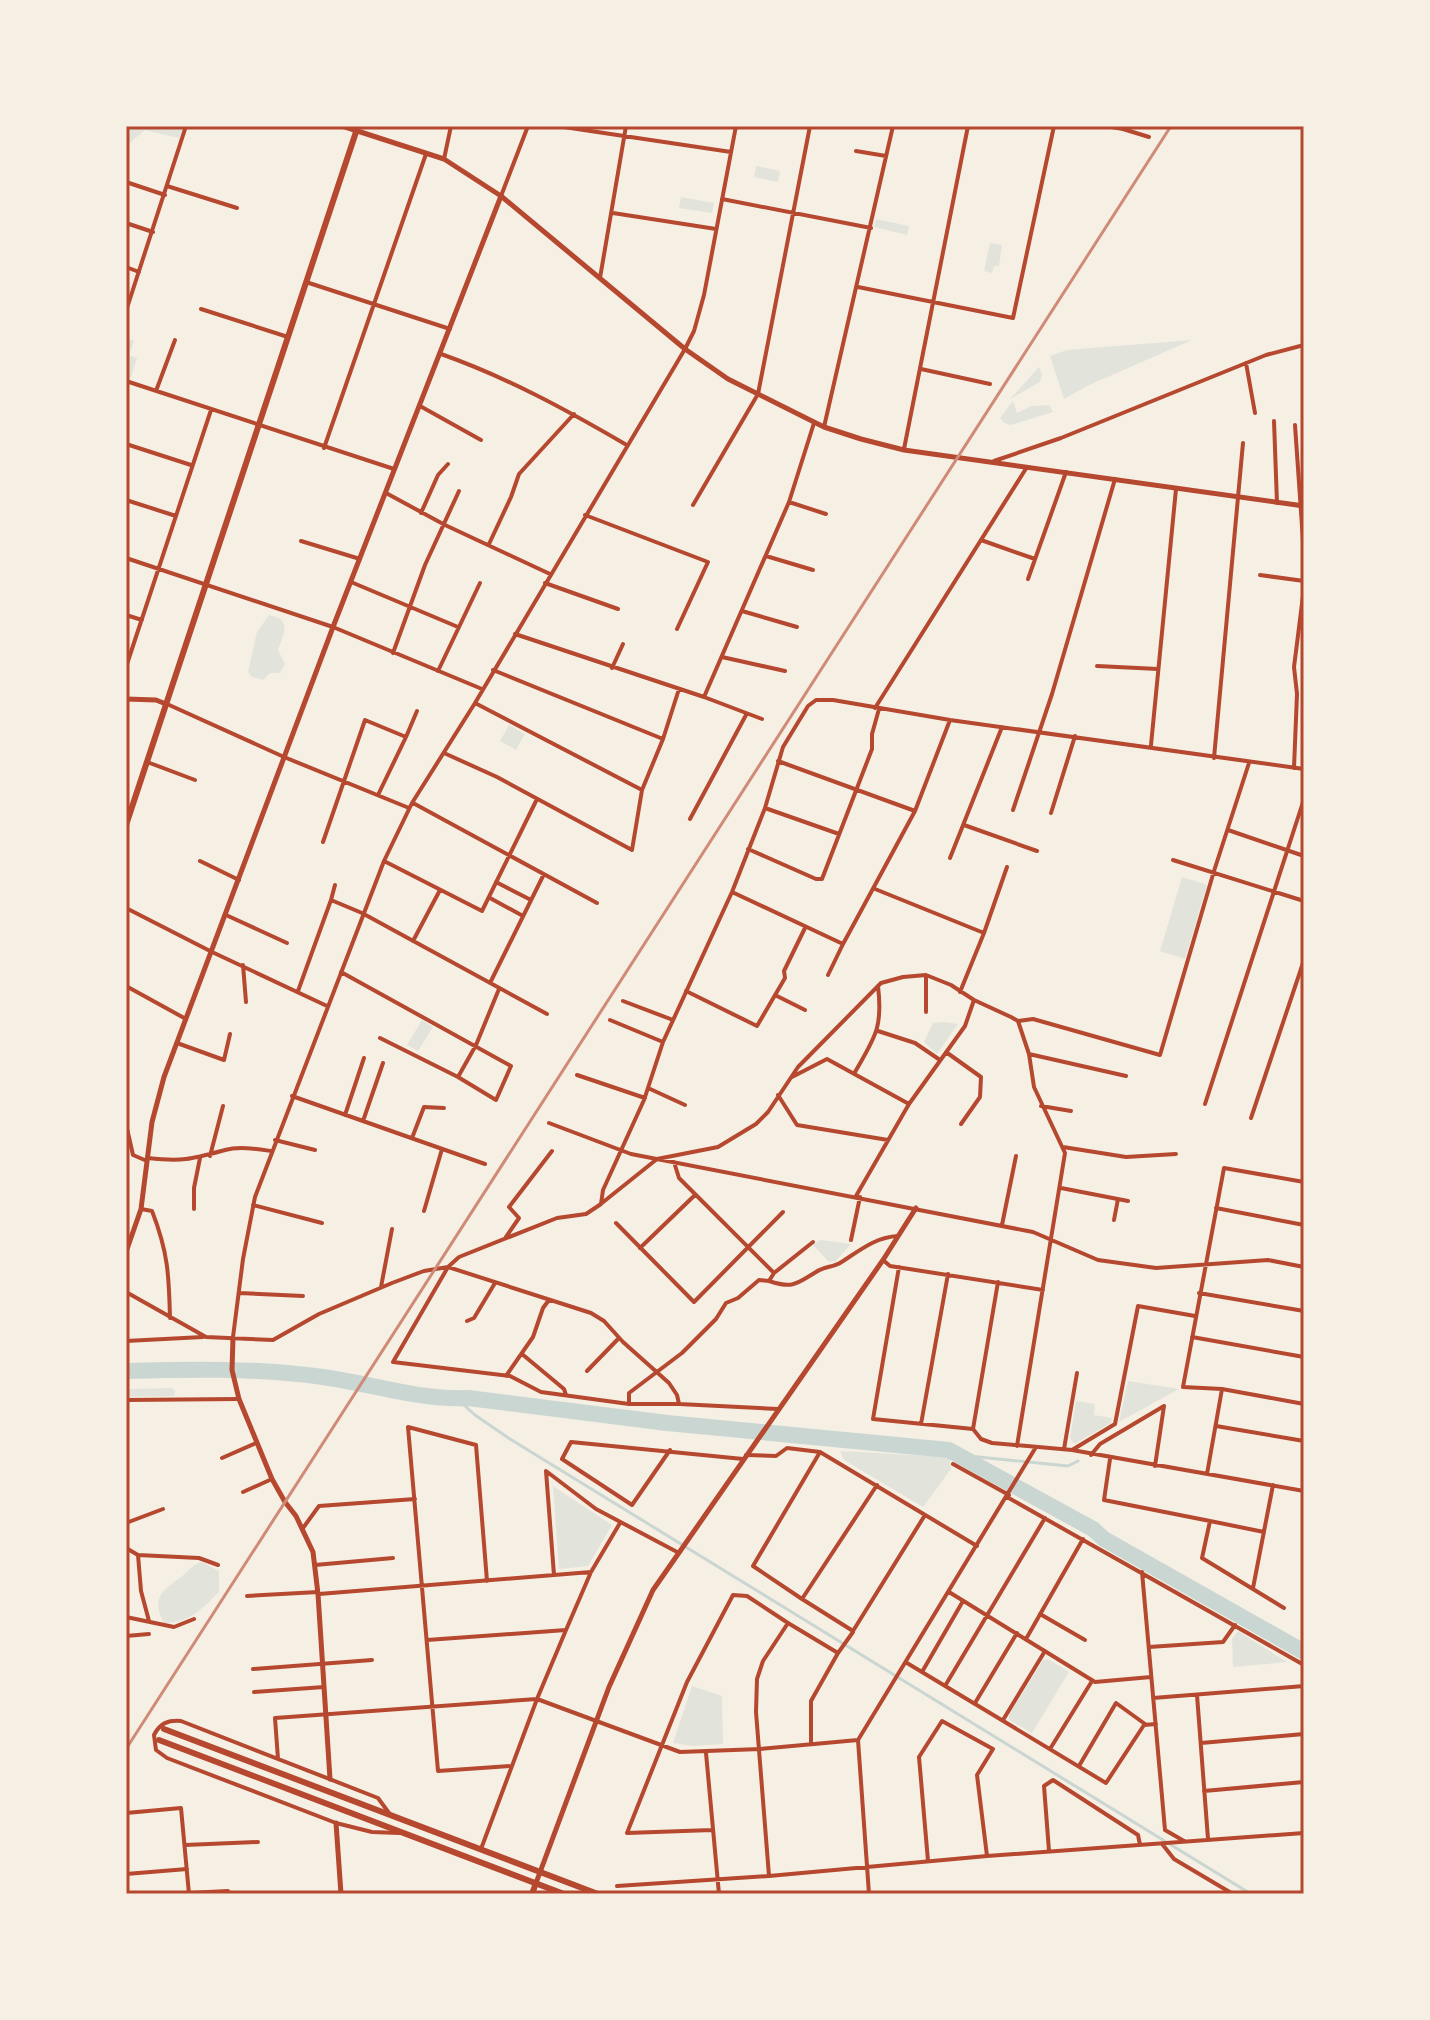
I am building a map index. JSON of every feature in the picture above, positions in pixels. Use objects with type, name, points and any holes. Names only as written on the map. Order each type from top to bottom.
[{"type":"main road","points":[[126,825],[357,128]]},
{"type":"main road","points":[[164,1729],[598,1894]]},
{"type":"main road","points":[[159,1740],[564,1894]]},
{"type":"main road","points":[[532,1894],[536,1883]]},
{"type":"street","points":[[126,311],[186,126]]},
{"type":"street","points":[[342,126],[357,128],[444,159],[501,196],[685,349],[728,379],[824,427],[904,450],[1303,506]]},
{"type":"street","points":[[444,159],[451,126]]},
{"type":"street","points":[[126,1252],[141,1209],[152,1122],[164,1077],[333,627],[528,126]]},
{"type":"street","points":[[557,126],[731,152]]},
{"type":"street","points":[[600,278],[626,126]]},
{"type":"street","points":[[330,1779],[315,1565],[303,1528],[272,1479],[238,1396],[232,1370],[239,1293],[253,1205],[362,913],[411,805],[475,703],[694,331],[704,295],[736,126]]},
{"type":"street","points":[[693,505],[758,394],[810,126]]},
{"type":"street","points":[[824,427],[893,126]]},
{"type":"street","points":[[904,450],[968,126]]},
{"type":"street","points":[[858,287],[1013,318],[1054,126]]},
{"type":"street","points":[[1106,126],[1149,137]]},
{"type":"street","points":[[856,151],[886,156]]},
{"type":"street","points":[[324,448],[426,154]]},
{"type":"street","points":[[126,182],[165,195]]},
{"type":"street","points":[[167,186],[237,208]]},
{"type":"street","points":[[722,199],[871,228]]},
{"type":"street","points":[[613,213],[716,229]]},
{"type":"street","points":[[126,223],[153,232]]},
{"type":"street","points":[[126,267],[139,272]]},
{"type":"street","points":[[306,282],[450,329]]},
{"type":"street","points":[[201,309],[288,337]]},
{"type":"street","points":[[156,391],[175,340]]},
{"type":"street","points":[[991,462],[1061,438],[1246,363],[1304,345]]},
{"type":"street","points":[[441,354],[476,366],[574,414],[626,444]]},
{"type":"street","points":[[1246,363],[1255,413]]},
{"type":"street","points":[[921,369],[990,384]]},
{"type":"street","points":[[126,381],[394,469]]},
{"type":"street","points":[[420,406],[481,440]]},
{"type":"street","points":[[126,667],[211,410]]},
{"type":"street","points":[[489,544],[519,474],[574,414]]},
{"type":"street","points":[[1274,421],[1277,503]]},
{"type":"street","points":[[704,697],[789,502],[814,423]]},
{"type":"street","points":[[1295,425],[1304,555]]},
{"type":"street","points":[[1214,758],[1243,443]]},
{"type":"street","points":[[126,444],[191,465]]},
{"type":"street","points":[[421,513],[438,475],[448,464]]},
{"type":"street","points":[[748,849],[822,879],[872,749],[877,708],[1027,467]]},
{"type":"street","points":[[1028,579],[1066,472]]},
{"type":"street","points":[[1013,810],[1115,479]]},
{"type":"street","points":[[1151,746],[1176,489]]},
{"type":"street","points":[[393,653],[425,565],[459,491]]},
{"type":"street","points":[[386,493],[445,525],[550,574]]},
{"type":"street","points":[[126,500],[176,516]]},
{"type":"street","points":[[789,502],[826,514]]},
{"type":"street","points":[[585,515],[708,562],[677,629]]},
{"type":"street","points":[[981,540],[1035,559]]},
{"type":"street","points":[[301,541],[360,559]]},
{"type":"street","points":[[766,556],[813,570]]},
{"type":"street","points":[[126,558],[333,627],[482,689]]},
{"type":"street","points":[[1260,575],[1304,581]]},
{"type":"street","points":[[351,582],[458,627]]},
{"type":"street","points":[[438,671],[480,583]]},
{"type":"street","points":[[545,583],[618,609]]},
{"type":"street","points":[[1294,768],[1297,694],[1294,667],[1301,633],[1304,588]]},
{"type":"street","points":[[742,611],[797,627]]},
{"type":"street","points":[[126,615],[142,620]]},
{"type":"street","points":[[515,634],[762,719]]},
{"type":"street","points":[[612,668],[623,644]]},
{"type":"street","points":[[722,657],[785,671]]},
{"type":"street","points":[[1097,666],[1158,669]]},
{"type":"street","points":[[493,670],[663,739]]},
{"type":"street","points":[[444,753],[632,850],[642,790],[679,689]]},
{"type":"street","points":[[126,699],[156,700],[167,704],[284,757],[411,805],[597,903]]},
{"type":"street","points":[[601,1204],[603,1190],[645,1098],[663,1042],[732,892],[765,808],[777,761],[795,724],[816,700],[1304,769]]},
{"type":"street","points":[[475,703],[642,790]]},
{"type":"street","points":[[378,795],[417,711]]},
{"type":"street","points":[[690,819],[746,715]]},
{"type":"street","points":[[323,842],[365,720],[406,737]]},
{"type":"street","points":[[828,975],[915,811],[950,720]]},
{"type":"street","points":[[950,858],[1002,727]]},
{"type":"street","points":[[1051,813],[1075,736]]},
{"type":"street","points":[[777,761],[915,811]]},
{"type":"street","points":[[147,762],[195,780]]},
{"type":"street","points":[[778,1409],[629,1404],[541,1392],[506,1376],[393,1362],[448,1267],[459,1257],[557,1218],[586,1214],[657,1159],[718,1147],[756,1124],[768,1112],[790,1078],[881,983],[926,975],[1018,1021],[1033,1019],[1160,1055],[1249,763]]},
{"type":"street","points":[[384,861],[482,911],[537,799]]},
{"type":"street","points":[[1205,1104],[1304,799]]},
{"type":"street","points":[[765,808],[840,834]]},
{"type":"street","points":[[964,825],[1037,851]]},
{"type":"street","points":[[1228,830],[1304,856]]},
{"type":"street","points":[[1173,860],[1304,901]]},
{"type":"street","points":[[200,861],[239,880]]},
{"type":"street","points":[[960,992],[1007,867]]},
{"type":"street","points":[[489,983],[544,874]]},
{"type":"street","points":[[496,882],[531,900]]},
{"type":"street","points":[[298,991],[335,885]]},
{"type":"street","points":[[874,888],[984,933]]},
{"type":"street","points":[[413,941],[440,890]]},
{"type":"street","points":[[732,892],[843,944]]},
{"type":"street","points":[[489,898],[523,916]]},
{"type":"street","points":[[331,900],[362,913],[547,1014]]},
{"type":"street","points":[[126,908],[327,1006]]},
{"type":"street","points":[[226,915],[287,943]]},
{"type":"street","points":[[686,991],[757,1026],[775,995],[805,928]]},
{"type":"street","points":[[1251,1118],[1304,960]]},
{"type":"street","points":[[243,965],[246,1002]]},
{"type":"street","points":[[341,972],[511,1066],[496,1100],[380,1038]]},
{"type":"street","points":[[926,975],[926,1012]]},
{"type":"street","points":[[126,986],[186,1019]]},
{"type":"street","points":[[855,1072],[878,1031],[878,986]]},
{"type":"street","points":[[458,1077],[476,1045],[499,989]]},
{"type":"street","points":[[775,995],[805,1010]]},
{"type":"street","points":[[851,1240],[858,1196],[909,1104],[965,1026],[974,1000]]},
{"type":"street","points":[[623,1001],[673,1020]]},
{"type":"street","points":[[610,1020],[663,1042]]},
{"type":"street","points":[[1017,1446],[1065,1153],[1034,1087],[1029,1054],[1018,1021]]},
{"type":"street","points":[[878,1031],[915,1043],[940,1060]]},
{"type":"street","points":[[177,1043],[224,1060],[230,1034]]},
{"type":"street","points":[[946,1052],[981,1077],[980,1097],[961,1124]]},
{"type":"street","points":[[1029,1054],[1126,1076]]},
{"type":"street","points":[[345,1115],[364,1058]]},
{"type":"street","points":[[790,1078],[827,1059],[909,1104]]},
{"type":"street","points":[[363,1121],[383,1063]]},
{"type":"street","points":[[577,1075],[645,1098]]},
{"type":"street","points":[[648,1088],[685,1105]]},
{"type":"street","points":[[778,1095],[797,1125],[888,1140]]},
{"type":"street","points":[[292,1096],[485,1164]]},
{"type":"street","points":[[210,1156],[223,1106]]},
{"type":"street","points":[[1041,1106],[1071,1111]]},
{"type":"street","points":[[412,1138],[424,1107],[444,1108]]},
{"type":"street","points":[[549,1123],[621,1151],[1033,1232],[1098,1260],[1156,1268],[1268,1260],[1304,1267]]},
{"type":"street","points":[[126,1124],[133,1155],[147,1160],[200,1158],[226,1149],[271,1151]]},
{"type":"street","points":[[275,1140],[315,1150]]},
{"type":"street","points":[[1063,1147],[1126,1157],[1176,1154]]},
{"type":"street","points":[[424,1211],[442,1149]]},
{"type":"street","points":[[504,1239],[519,1218],[509,1207],[552,1151]]},
{"type":"street","points":[[1002,1225],[1016,1156]]},
{"type":"street","points":[[194,1209],[194,1188],[200,1158]]},
{"type":"street","points":[[674,1162],[679,1178],[774,1273]]},
{"type":"street","points":[[1304,1182],[1224,1168],[1183,1387],[1222,1389],[1304,1404]]},
{"type":"street","points":[[1061,1188],[1128,1201]]},
{"type":"street","points":[[640,1248],[695,1195]]},
{"type":"street","points":[[1114,1220],[1118,1199]]},
{"type":"street","points":[[253,1205],[322,1223]]},
{"type":"street","points":[[536,1883],[597,1721],[653,1590],[916,1208]]},
{"type":"street","points":[[1216,1208],[1304,1225]]},
{"type":"street","points":[[141,1209],[152,1211],[163,1239],[169,1265],[170,1318]]},
{"type":"street","points":[[616,1223],[694,1302],[783,1212]]},
{"type":"street","points":[[381,1287],[392,1229]]},
{"type":"street","points":[[629,1404],[629,1393],[694,1342],[716,1319],[726,1303],[738,1298],[759,1280],[785,1287],[801,1283],[819,1269],[838,1265],[854,1252],[887,1236],[898,1236]]},
{"type":"street","points":[[769,1281],[774,1273],[813,1242]]},
{"type":"street","points":[[883,1260],[890,1266],[1043,1290]]},
{"type":"street","points":[[126,1341],[206,1337],[233,1342],[273,1340],[319,1314],[381,1287],[424,1271],[448,1267],[591,1313],[604,1321],[669,1383],[679,1404]]},
{"type":"street","points":[[899,1267],[873,1419],[973,1429],[981,1439],[992,1443],[1072,1450],[1304,1491]]},
{"type":"street","points":[[921,1424],[948,1274]]},
{"type":"street","points":[[973,1429],[998,1282]]},
{"type":"street","points":[[467,1321],[474,1318],[495,1283]]},
{"type":"street","points":[[126,1292],[206,1337]]},
{"type":"street","points":[[239,1293],[303,1296]]},
{"type":"street","points":[[1199,1293],[1304,1311]]},
{"type":"street","points":[[506,1376],[533,1337],[549,1300]]},
{"type":"street","points":[[1072,1450],[1115,1424],[1138,1306],[1195,1316]]},
{"type":"street","points":[[1192,1337],[1304,1357]]},
{"type":"street","points":[[587,1371],[619,1338]]},
{"type":"street","points":[[522,1354],[564,1389],[566,1396]]},
{"type":"street","points":[[1064,1449],[1077,1373]]},
{"type":"street","points":[[1207,1474],[1222,1389]]},
{"type":"street","points":[[126,1400],[238,1396]]},
{"type":"street","points":[[1091,1455],[1100,1444],[1164,1406],[1155,1466]]},
{"type":"street","points":[[1216,1426],[1304,1441]]},
{"type":"street","points":[[487,1581],[476,1445],[408,1427],[438,1771],[511,1766]]},
{"type":"street","points":[[222,1458],[258,1442]]},
{"type":"street","points":[[670,1450],[632,1505],[562,1459],[571,1442],[746,1456],[776,1456],[787,1448],[820,1452],[977,1546]]},
{"type":"street","points":[[869,1894],[858,1740],[1036,1447]]},
{"type":"street","points":[[820,1452],[753,1566],[853,1631]]},
{"type":"street","points":[[1110,1459],[1104,1500],[1264,1532]]},
{"type":"street","points":[[953,1464],[1304,1665]]},
{"type":"street","points":[[554,1575],[546,1471],[596,1509],[680,1552]]},
{"type":"street","points":[[243,1492],[272,1479]]},
{"type":"street","points":[[1253,1588],[1273,1484]]},
{"type":"street","points":[[802,1599],[877,1485]]},
{"type":"street","points":[[303,1528],[319,1506],[415,1499]]},
{"type":"street","points":[[126,1523],[163,1509]]},
{"type":"street","points":[[811,1744],[811,1701],[925,1515]]},
{"type":"street","points":[[945,1686],[1045,1518]]},
{"type":"street","points":[[1210,1521],[1202,1558],[1284,1608]]},
{"type":"street","points":[[481,1849],[566,1630],[591,1572],[620,1523]]},
{"type":"street","points":[[1026,1639],[1083,1539]]},
{"type":"street","points":[[126,1548],[138,1555],[199,1558],[218,1565]]},
{"type":"street","points":[[138,1555],[141,1591],[149,1621]]},
{"type":"street","points":[[315,1565],[393,1558]]},
{"type":"street","points":[[247,1596],[591,1572]]},
{"type":"street","points":[[1142,1572],[1165,1830],[1187,1842]]},
{"type":"street","points":[[949,1592],[1092,1681],[1151,1677]]},
{"type":"street","points":[[712,1830],[627,1833],[687,1682],[733,1595],[747,1596],[840,1651]]},
{"type":"street","points":[[922,1672],[963,1601]]},
{"type":"street","points":[[1040,1614],[1085,1640]]},
{"type":"street","points":[[126,1617],[174,1627],[194,1619]]},
{"type":"street","points":[[769,1876],[756,1712],[757,1679],[763,1661],[788,1623]]},
{"type":"street","points":[[1149,1647],[1223,1642],[1235,1625]]},
{"type":"street","points":[[427,1640],[566,1630]]},
{"type":"street","points":[[975,1704],[1017,1633]]},
{"type":"street","points":[[126,1636],[149,1634]]},
{"type":"street","points":[[1003,1720],[1045,1650]]},
{"type":"street","points":[[253,1669],[372,1660]]},
{"type":"street","points":[[906,1662],[1106,1783],[1146,1725],[1156,1724]]},
{"type":"street","points":[[1050,1749],[1092,1681]]},
{"type":"street","points":[[1153,1698],[1304,1686]]},
{"type":"street","points":[[254,1692],[324,1687]]},
{"type":"street","points":[[1197,1695],[1208,1839]]},
{"type":"street","points":[[278,1759],[275,1718],[537,1699],[680,1752],[706,1753],[858,1740]]},
{"type":"street","points":[[1079,1766],[1116,1703],[1146,1725]]},
{"type":"street","points":[[391,1815],[378,1798],[181,1721],[161,1724],[154,1735],[156,1750],[167,1758],[336,1823],[366,1832],[405,1833]]},
{"type":"street","points":[[928,1861],[919,1757],[942,1721],[993,1749],[977,1775],[987,1856]]},
{"type":"street","points":[[1201,1743],[1304,1734]]},
{"type":"street","points":[[706,1753],[719,1894]]},
{"type":"street","points":[[1049,1851],[1044,1786],[1053,1780],[1138,1835],[1140,1845]]},
{"type":"street","points":[[1204,1791],[1304,1782]]},
{"type":"street","points":[[126,1813],[181,1808],[189,1894],[228,1891]]},
{"type":"street","points":[[366,1832],[372,1821]]},
{"type":"street","points":[[336,1823],[341,1894]]},
{"type":"street","points":[[617,1886],[1304,1833]]},
{"type":"street","points":[[185,1845],[258,1842]]},
{"type":"street","points":[[1164,1845],[1174,1859],[1233,1894]]},
{"type":"street","points":[[126,1874],[187,1869]]},
{"type":"shaded area","points":[[126,126],[184,126],[179,138],[145,130],[126,146]]},
{"type":"shaded area","points":[[756,166],[780,171],[778,182],[754,177]]},
{"type":"shaded area","points":[[681,197],[714,203],[712,213],[679,208]]},
{"type":"shaded area","points":[[876,219],[909,226],[907,235],[874,227]]},
{"type":"shaded area","points":[[990,243],[1002,245],[999,266],[994,266],[992,273],[984,271]]},
{"type":"shaded area","points":[[126,338],[134,341],[129,355],[137,358],[131,377],[126,376]]},
{"type":"shaded area","points":[[1192,340],[1064,399],[1050,356],[1067,350]]},
{"type":"shaded area","points":[[1039,367],[1042,374],[1040,382],[1010,399]]},
{"type":"shaded area","points":[[1013,401],[1017,413],[1031,406],[1049,405],[1053,412],[1011,425],[1004,423],[1000,418]]},
{"type":"shaded area","points":[[269,615],[284,623],[278,650],[285,664],[280,673],[270,673],[263,680],[252,677],[248,672],[257,632]]},
{"type":"shaded area","points":[[509,725],[525,734],[516,750],[500,741]]},
{"type":"shaded area","points":[[1182,877],[1207,885],[1185,959],[1160,951]]},
{"type":"shaded area","points":[[422,1020],[433,1027],[418,1051],[407,1045]]},
{"type":"shaded area","points":[[933,1023],[958,1024],[937,1054],[924,1042]]},
{"type":"shaded area","points":[[820,1240],[851,1244],[836,1261],[829,1262],[813,1245]]},
{"type":"shaded area","points":[[1128,1381],[1179,1389],[1119,1422]]},
{"type":"shaded area","points":[[172,1388],[174,1396],[126,1397],[126,1389]]},
{"type":"shaded area","points":[[1076,1401],[1095,1404],[1094,1415],[1112,1418],[1111,1423],[1074,1444],[1070,1438]]},
{"type":"shaded area","points":[[840,1451],[950,1457],[951,1469],[923,1507],[844,1460]]},
{"type":"shaded area","points":[[553,1486],[612,1525],[588,1566],[559,1569]]},
{"type":"shaded area","points":[[202,1562],[219,1571],[219,1592],[188,1618],[164,1623],[158,1607],[160,1596],[193,1566]]},
{"type":"shaded area","points":[[1238,1631],[1287,1662],[1233,1667],[1232,1639]]},
{"type":"shaded area","points":[[1048,1659],[1069,1672],[1032,1733],[1009,1720],[1009,1715],[1043,1660]]},
{"type":"shaded area","points":[[692,1686],[722,1696],[723,1744],[694,1746],[673,1743]]},
{"type":"waterway","points":[[126,1371],[224,1370],[298,1374],[432,1397],[468,1398],[667,1423],[949,1450],[1093,1529],[1104,1539],[1304,1652]]},
{"type":"waterway","points":[[456,1398],[510,1439],[1251,1894]]},
{"type":"waterway","points":[[959,1455],[1068,1466],[1078,1461]]},
{"type":"railway","points":[[126,1749],[1171,126]]}]
